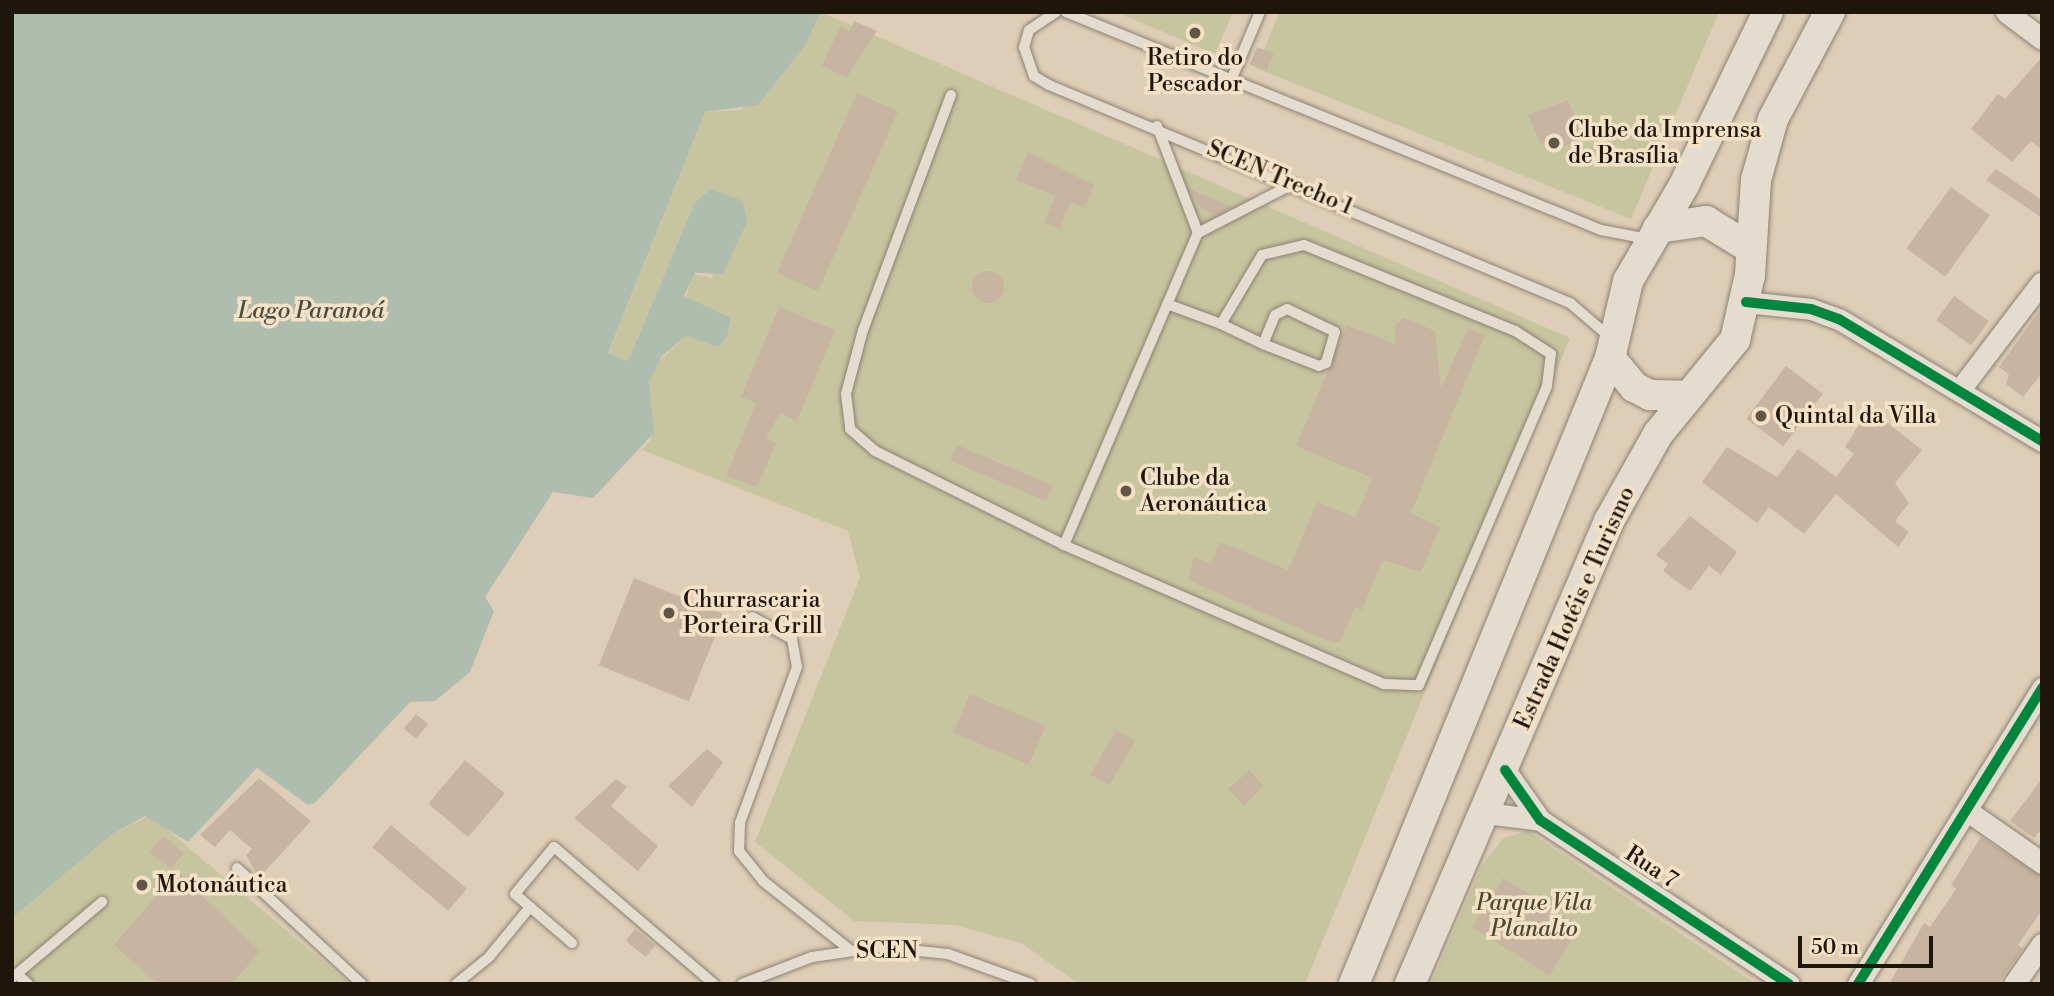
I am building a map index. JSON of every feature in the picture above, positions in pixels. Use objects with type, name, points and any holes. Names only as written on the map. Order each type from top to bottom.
[{"type":"main road","points":[[1354,984],[1607,341],[1628,281],[1655,234],[1768,12]]},
{"type":"main road","name":"Estrada Hotéis e Turismo","points":[[1410,984],[1505,770],[1609,521],[1647,453],[1689,396],[1726,357],[1746,302],[1756,180],[1773,119],[1830,12]]},
{"type":"main road","points":[[1655,234],[1706,221],[1750,248]]},
{"type":"main road","points":[[1607,341],[1634,387],[1650,395],[1689,396]]},
{"type":"street","points":[[2006,12],[2042,39]]},
{"type":"street","points":[[1961,388],[2041,283]]},
{"type":"street","points":[[1746,302],[1811,309],[1839,319],[1961,388],[2042,441]]},
{"type":"street","points":[[1858,984],[1969,812],[2042,688]]},
{"type":"street","name":"Rua 7","points":[[1505,770],[1540,820],[1789,984]]},
{"type":"street","points":[[1969,812],[2042,863]]},
{"type":"street","name":"Rua 7","points":[[1486,813],[1540,820]]},
{"type":"street","points":[[2014,984],[2042,944]]},
{"type":"lane","name":"SCEN Trecho 1","points":[[1056,12],[1029,30],[1024,47],[1034,76],[1157,125],[1570,303],[1607,341]]},
{"type":"lane","points":[[1066,12],[1601,230],[1655,234]]},
{"type":"lane","points":[[1232,78],[1260,12]]},
{"type":"lane","points":[[951,95],[863,330],[846,417],[876,451],[1064,545],[1384,684],[1410,688],[1426,678],[1547,386],[1551,354],[1515,331],[1304,245],[1262,255],[1221,324]]},
{"type":"lane","points":[[1157,125],[1198,233]]},
{"type":"lane","points":[[1064,545],[1198,233],[1293,184]]},
{"type":"lane","points":[[1167,304],[1221,324],[1263,344],[1319,366],[1326,363],[1335,332],[1287,309],[1275,315],[1263,344]]},
{"type":"lane","points":[[752,617],[792,639],[797,667],[740,823],[739,851],[763,881],[850,950]]},
{"type":"lane","points":[[572,943],[515,894],[554,848],[714,984]]},
{"type":"lane","points":[[237,868],[362,984]]},
{"type":"lane","points":[[28,984],[15,976],[102,902]]},
{"type":"lane","points":[[456,984],[489,957],[530,907]]},
{"type":"lane","name":"SCEN","points":[[742,984],[783,965],[850,950],[908,947],[948,954],[1031,984]]},
{"type":"green space","name":"Clube da Aeronáutica","points":[[821,12],[1570,338],[1305,984],[1079,984],[1023,944],[956,925],[854,921],[755,842],[860,578],[848,531],[642,450],[651,439],[649,382],[658,362],[686,336],[718,347],[731,318],[685,300],[693,274],[713,278],[695,202],[628,361],[608,354],[705,112],[741,110],[806,44]]},
{"type":"green space","name":"Retiro do Pescador","points":[[1116,12],[1233,12],[1215,54]]},
{"type":"green space","name":"Clube da Imprensa de Brasília","points":[[1280,12],[1719,12],[1631,219],[1256,68]]},
{"type":"green space","name":"Motonáutica","points":[[150,815],[350,984],[12,984],[12,918],[110,836]]},
{"type":"green space","name":"Parque Vila Planalto","points":[[1528,831],[1756,984],[1431,984],[1481,867],[1503,838]]},
{"type":"water","name":"Lago Paranoá","points":[[12,12],[821,12],[806,44],[758,105],[705,112],[608,353],[628,361],[695,202],[711,189],[743,201],[747,222],[723,274],[695,273],[684,296],[731,318],[727,336],[718,347],[686,336],[662,356],[649,382],[654,433],[593,498],[553,492],[485,597],[494,611],[470,672],[435,701],[410,702],[315,803],[308,805],[257,768],[188,842],[145,816],[110,836],[12,918]]},
{"type":"building","points":[[854,21],[877,31],[847,77],[822,66],[840,27],[849,31]]},
{"type":"building","points":[[1257,47],[1274,54],[1267,71],[1250,65]]},
{"type":"building","points":[[2042,57],[2042,150],[2031,141],[2012,162],[1971,129],[1998,94],[2005,99]]},
{"type":"building","points":[[857,93],[898,111],[818,291],[777,273]]},
{"type":"building","points":[[1568,100],[1583,139],[1559,148],[1555,139],[1541,145],[1528,115]]},
{"type":"building","points":[[1028,152],[1094,185],[1085,208],[1070,202],[1060,229],[1044,223],[1055,196],[1016,180]]},
{"type":"building","points":[[1996,169],[2042,200],[2042,218],[1986,180]]},
{"type":"building","points":[[1951,187],[1990,215],[1945,277],[1906,248]]},
{"type":"building","points":[[1189,189],[1232,207],[1216,215],[1201,208]]},
{"type":"building","points":[[988,271],[999,276],[1004,287],[999,298],[988,303],[977,298],[972,287],[977,276]]},
{"type":"building","points":[[1954,296],[1989,321],[1971,346],[1936,320]]},
{"type":"building","points":[[779,307],[835,330],[797,421],[780,413],[766,438],[776,443],[757,487],[726,476],[756,403],[741,397]]},
{"type":"building","points":[[2042,307],[2042,373],[2023,397],[2006,384],[2009,375],[1999,367]]},
{"type":"building","points":[[1404,318],[1435,331],[1441,388],[1468,328],[1485,335],[1411,513],[1440,527],[1421,572],[1383,560],[1362,610],[1355,607],[1341,641],[1333,643],[1188,580],[1194,556],[1210,564],[1220,542],[1288,570],[1317,502],[1356,518],[1372,478],[1296,446],[1347,325],[1395,344],[1396,324]]},
{"type":"building","points":[[1786,366],[1823,394],[1783,446],[1746,419]]},
{"type":"building","points":[[1869,408],[1922,450],[1895,483],[1909,503],[1895,521],[1909,532],[1898,547],[1836,494],[1804,534],[1769,507],[1757,523],[1702,482],[1727,447],[1777,477],[1798,449],[1836,477],[1854,454],[1845,447]]},
{"type":"building","points":[[957,445],[1053,486],[1046,501],[950,461]]},
{"type":"building","points":[[1690,516],[1737,552],[1721,575],[1709,566],[1690,591],[1663,571],[1668,564],[1656,555]]},
{"type":"building","points":[[634,578],[724,614],[689,701],[599,665]]},
{"type":"building","points":[[970,694],[1045,726],[1029,765],[954,733]]},
{"type":"building","points":[[416,714],[428,724],[416,739],[404,729]]},
{"type":"building","points":[[1116,730],[1135,741],[1110,785],[1090,774]]},
{"type":"building","points":[[707,749],[723,762],[692,807],[668,786]]},
{"type":"building","points":[[465,760],[505,793],[468,837],[428,804]]},
{"type":"building","points":[[1249,770],[1264,786],[1244,805],[1229,789]]},
{"type":"building","points":[[259,778],[311,821],[259,878],[246,855],[252,849],[230,830],[215,847],[200,835]]},
{"type":"building","points":[[616,779],[627,787],[611,806],[658,846],[638,871],[574,818]]},
{"type":"building","points":[[2042,779],[2042,829],[2034,838],[2010,821]]},
{"type":"building","points":[[391,825],[467,889],[448,911],[372,847]]},
{"type":"building","points":[[163,836],[184,853],[171,869],[150,852]]},
{"type":"building","points":[[1981,837],[2042,876],[2042,910],[2018,945],[2023,949],[1998,984],[1889,984],[1924,923],[1930,927],[1956,889],[1951,885]]},
{"type":"building","points":[[177,872],[260,951],[232,984],[158,984],[114,945]]},
{"type":"building","points":[[1503,878],[1580,926],[1549,975],[1472,927]]},
{"type":"building","points":[[635,929],[655,945],[646,957],[626,941]]},
{"type":"cycle path","points":[[1746,302],[1811,309],[1839,319],[2042,441]]},
{"type":"cycle path","points":[[1858,984],[2042,688]]},
{"type":"cycle path","points":[[1505,770],[1540,820],[1789,984]]},
{"type":"place","name":"Retiro do Pescador","points":[[1195,33]]},
{"type":"place","name":"Clube da Imprensa de Brasília","points":[[1554,143]]},
{"type":"place","name":"Quintal da Villa","points":[[1761,416]]},
{"type":"place","name":"Clube da Aeronáutica","points":[[1126,491]]},
{"type":"place","name":"Churrascaria Porteira Grill","points":[[669,613]]},
{"type":"place","name":"Motonáutica","points":[[142,885]]}]
